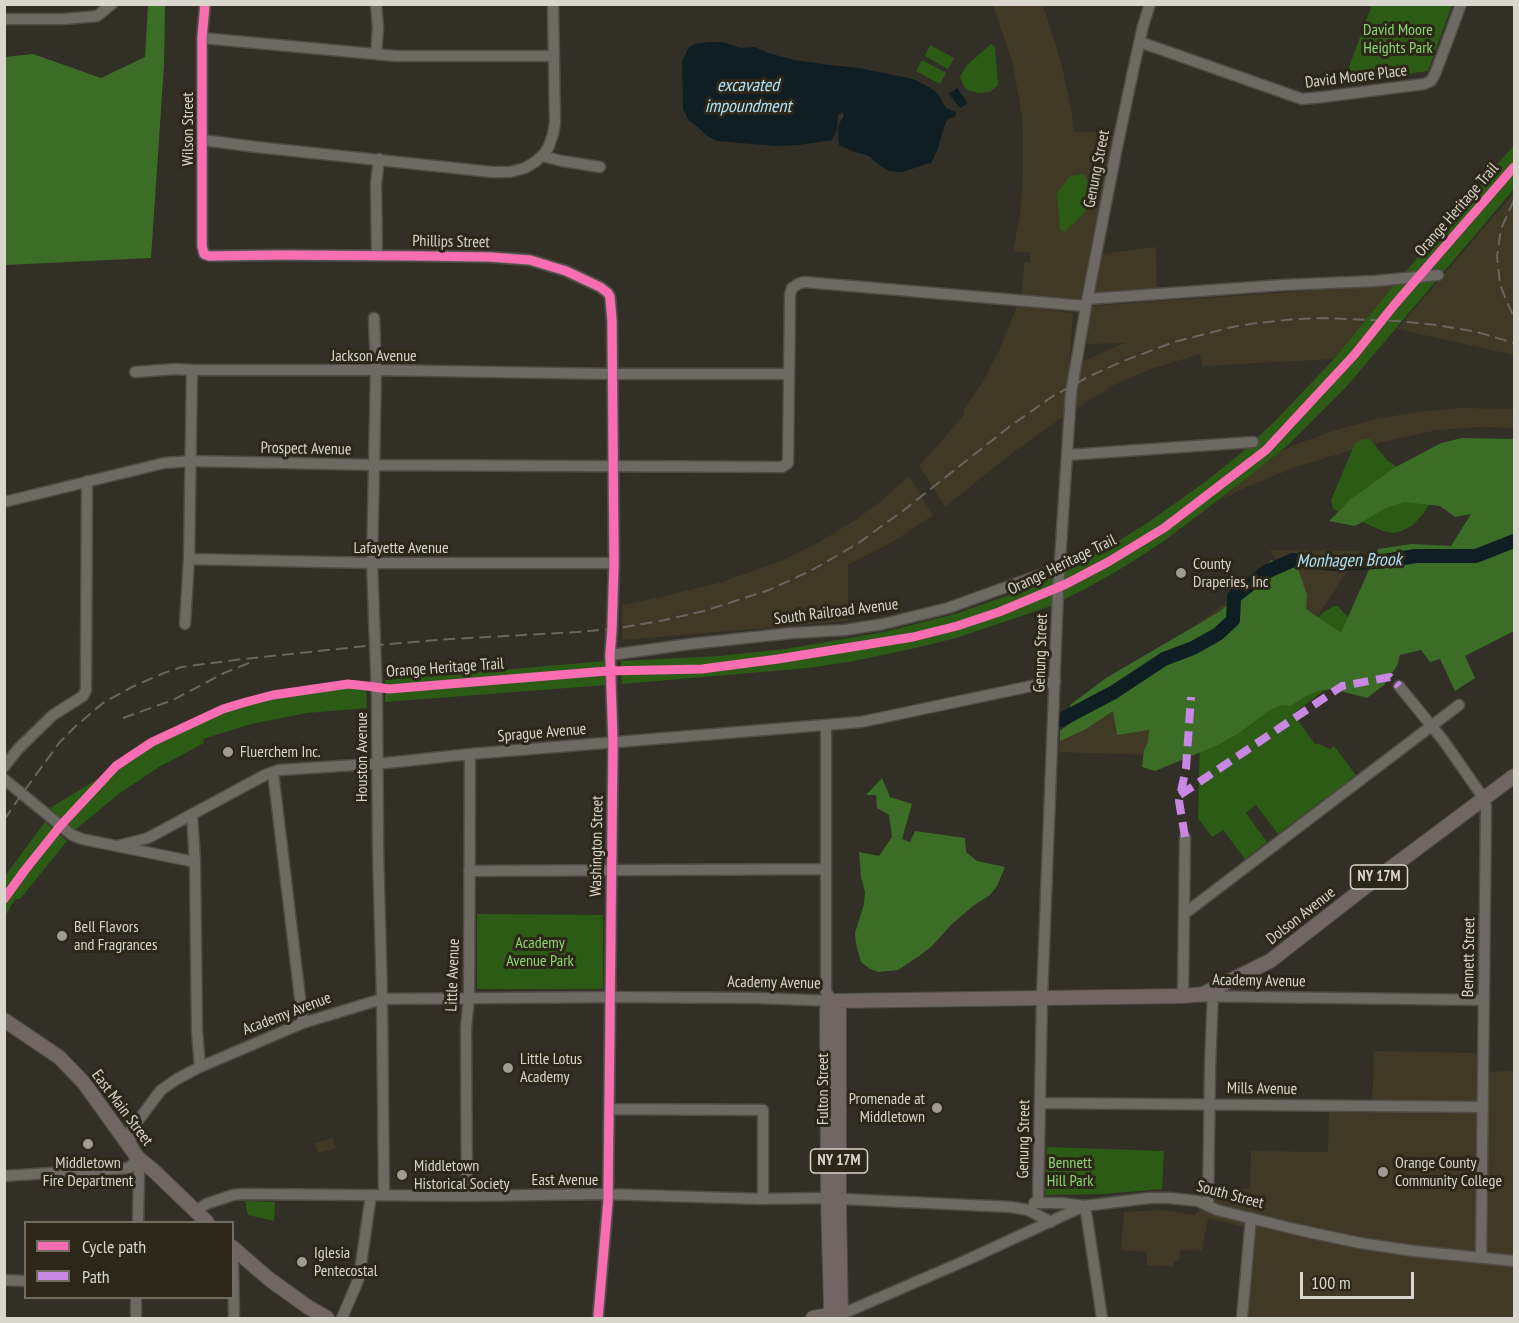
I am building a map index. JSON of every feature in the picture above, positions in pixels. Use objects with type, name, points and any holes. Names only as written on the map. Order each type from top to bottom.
[{"type":"main road","name":"Dolson Avenue","points":[[1183,996],[1212,994],[1270,962],[1515,776]]},
{"type":"main road","name":"Academy Avenue","points":[[833,1004],[1183,996]]},
{"type":"main road","name":"Fulton Street","points":[[833,1004],[839,1010],[834,1199],[836,1315]]},
{"type":"main road","name":"East Main Street","points":[[4,1020],[59,1057],[84,1083],[138,1158],[206,1221]]},
{"type":"main road","points":[[235,1249],[269,1279],[327,1318]]},
{"type":"main road","name":"South Street","points":[[813,1318],[836,1315]]},
{"type":"street","points":[[4,19],[65,19],[97,16],[112,4]]},
{"type":"street","name":"Wilson Street","points":[[204,254],[202,246],[202,38],[205,4]]},
{"type":"street","points":[[376,4],[378,27],[376,54]]},
{"type":"street","points":[[203,140],[504,173],[525,168],[542,156],[551,140],[555,123],[553,4]]},
{"type":"street","name":"Genung Street","points":[[1038,1203],[1042,998],[1059,569],[1071,393],[1113,167],[1150,4]]},
{"type":"street","name":"David Moore Place","points":[[1140,42],[1302,99],[1313,98],[1424,84],[1431,81],[1461,4]]},
{"type":"street","points":[[202,38],[396,56],[554,56]]},
{"type":"street","points":[[542,156],[600,167]]},
{"type":"street","points":[[377,255],[376,184],[379,159]]},
{"type":"street","name":"Phillips Street","points":[[204,254],[209,256],[490,257],[530,260],[566,271],[608,293],[611,303],[613,374]]},
{"type":"street","points":[[789,374],[790,295],[795,286],[804,282],[1087,302],[1282,285],[1375,281],[1438,275]]},
{"type":"street","name":"Houston Avenue","points":[[374,318],[376,370],[372,563],[377,696],[384,1195]]},
{"type":"street","name":"Jackson Avenue","points":[[135,372],[175,369],[789,374]]},
{"type":"street","points":[[185,624],[189,559],[192,370]]},
{"type":"street","name":"Washington Street","points":[[598,1318],[608,1195],[610,1109],[613,742],[610,655],[614,563],[613,374]]},
{"type":"street","name":"Prospect Avenue","points":[[4,502],[164,463],[191,461],[375,465],[779,468],[788,464],[789,374]]},
{"type":"street","points":[[1067,455],[1252,442]]},
{"type":"street","points":[[4,767],[18,749],[52,715],[83,696],[86,690],[87,481]]},
{"type":"street","name":"Lafayette Avenue","points":[[189,559],[372,563],[614,563]]},
{"type":"street","name":"South Railroad Avenue","points":[[610,655],[690,644],[845,630],[883,624],[948,608],[1059,569]]},
{"type":"street","name":"Sprague Avenue","points":[[117,846],[148,838],[279,770],[386,763],[861,722],[1055,681]]},
{"type":"street","points":[[1398,686],[1432,727],[1484,798]]},
{"type":"street","points":[[1184,914],[1459,705]]},
{"type":"street","points":[[826,726],[826,992],[833,1004]]},
{"type":"street","name":"Little Avenue","points":[[467,1196],[466,1028],[469,998],[471,754]]},
{"type":"street","points":[[273,772],[303,1023]]},
{"type":"street","points":[[4,779],[72,835],[81,839],[195,862]]},
{"type":"street","name":"Bennett Street","points":[[1481,1258],[1486,812],[1484,798]]},
{"type":"street","points":[[192,815],[195,862],[197,1031],[200,1066]]},
{"type":"street","points":[[1183,996],[1185,837]]},
{"type":"street","points":[[469,871],[825,869]]},
{"type":"street","points":[[1208,1206],[1212,994]]},
{"type":"street","name":"Academy Avenue","points":[[1212,994],[1484,1000]]},
{"type":"street","name":"Academy Avenue","points":[[138,1221],[138,1158],[130,1141],[132,1130],[161,1090],[200,1066],[303,1023],[382,999],[757,998],[833,1004]]},
{"type":"street","name":"Mills Avenue","points":[[1041,1103],[1483,1107]]},
{"type":"street","points":[[610,1109],[764,1110],[763,1199]]},
{"type":"street","points":[[4,1176],[129,1168],[138,1158]]},
{"type":"street","name":"East Avenue","points":[[195,1212],[206,1204],[233,1195],[608,1195],[834,1199],[1011,1207],[1028,1210],[1051,1222]]},
{"type":"street","points":[[342,1318],[358,1278],[371,1195]]},
{"type":"street","name":"South Street","points":[[836,1315],[969,1259],[1084,1206],[1149,1198],[1198,1201],[1217,1210],[1360,1243],[1515,1261]]},
{"type":"street","name":"East Avenue","points":[[1011,1207],[1038,1203],[1084,1206]]},
{"type":"street","points":[[1084,1206],[1102,1318]]},
{"type":"street","points":[[1242,1318],[1251,1218]]},
{"type":"street","points":[[4,1280],[24,1281]]},
{"type":"street","points":[[136,1299],[136,1318]]},
{"type":"street","points":[[234,1299],[234,1318]]},
{"type":"shaded area","points":[[993,5],[1043,5],[1061,62],[1074,132],[1092,132],[1113,136],[1081,299],[1022,294],[1024,262],[1030,262],[1030,253],[1013,251],[1020,215],[1023,179],[1023,124],[1012,61]]},
{"type":"shaded area","points":[[1514,193],[1514,355],[1397,329],[1422,300]]},
{"type":"shaded area","points":[[1156,247],[1157,288],[1094,293],[1102,254]]},
{"type":"shaded area","points":[[1394,285],[1334,359],[1202,366],[1200,354],[1148,370],[1114,385],[1061,418],[1011,454],[945,507],[919,465],[965,413],[962,413],[999,351],[1017,306],[1073,313],[1069,367],[1125,343],[1086,344],[1092,306]]},
{"type":"shaded area","points":[[1459,408],[1514,409],[1514,428],[1479,427],[1437,430],[1368,445],[1296,467],[1219,501],[1279,452],[1297,444],[1376,419]]},
{"type":"shaded area","points":[[909,476],[933,515],[894,541],[848,565],[848,621],[622,640],[622,605],[722,582],[781,561],[814,545],[854,521]]},
{"type":"shaded area","points":[[1270,550],[1360,551],[1282,671],[1182,756],[1059,752],[1060,731],[1278,562]]},
{"type":"shaded area","name":"Orange County Community College","points":[[1374,1051],[1477,1053],[1479,1072],[1514,1071],[1514,1318],[1248,1318],[1256,1230],[1208,1218],[1202,1251],[1180,1250],[1179,1261],[1173,1261],[1173,1267],[1147,1265],[1147,1252],[1121,1250],[1124,1212],[1164,1210],[1195,1215],[1216,1189],[1250,1189],[1251,1151],[1328,1152],[1329,1112],[1372,1113]]},
{"type":"shaded area","points":[[333,1138],[336,1148],[318,1153],[315,1143]]},
{"type":"green space","points":[[148,5],[165,5],[164,65],[151,258],[5,265],[5,57],[33,54],[101,78],[145,57]]},
{"type":"green space","name":"David Moore Heights Park","points":[[1372,5],[1452,5],[1428,71],[1343,83]]},
{"type":"green space","points":[[991,44],[995,47],[998,85],[990,92],[979,93],[967,90],[960,77],[966,66]]},
{"type":"green space","points":[[930,45],[954,58],[948,69],[925,56]]},
{"type":"green space","points":[[922,60],[946,73],[940,84],[916,71]]},
{"type":"green space","points":[[1514,145],[1514,189],[1347,386],[1288,445],[1164,541],[1124,567],[1048,607],[956,638],[911,649],[808,668],[622,684],[621,661],[720,656],[785,649],[884,632],[955,614],[1026,589],[1112,545],[1205,482],[1240,454],[1276,420],[1334,359]]},
{"type":"green space","points":[[1084,174],[1088,181],[1089,191],[1087,207],[1082,216],[1064,232],[1060,230],[1057,193],[1070,176]]},
{"type":"green space","points":[[1462,438],[1514,439],[1514,631],[1465,656],[1475,678],[1455,691],[1440,659],[1430,662],[1421,650],[1400,655],[1397,666],[1384,685],[1367,698],[1333,689],[1318,691],[1290,706],[1282,705],[1270,710],[1218,745],[1155,771],[1142,767],[1149,730],[1117,735],[1113,711],[1086,729],[1060,741],[1060,731],[1082,714],[1071,714],[1070,705],[1106,678],[1219,612],[1241,593],[1271,560],[1298,569],[1307,595],[1306,609],[1341,633],[1378,549],[1412,544],[1451,546],[1471,514],[1455,517],[1440,506],[1404,502],[1386,508],[1355,526],[1329,521],[1351,499],[1394,468],[1441,443]]},
{"type":"green space","points":[[1363,439],[1370,439],[1388,461],[1422,483],[1430,503],[1413,525],[1402,531],[1393,533],[1383,531],[1333,509],[1331,500],[1355,443]]},
{"type":"green space","points":[[1338,606],[1387,662],[1311,625],[1322,613]]},
{"type":"green space","points":[[606,661],[606,685],[385,702],[385,680]]},
{"type":"green space","points":[[1338,680],[1293,714],[1315,744],[1330,749],[1334,746],[1356,775],[1345,783],[1347,787],[1324,799],[1278,834],[1256,805],[1246,813],[1267,842],[1245,859],[1223,830],[1212,837],[1198,818],[1201,694]]},
{"type":"green space","points":[[366,684],[367,708],[307,713],[251,724],[203,739],[204,743],[159,767],[120,793],[75,830],[50,808],[201,716],[248,701],[305,690]]},
{"type":"green space","points":[[882,778],[890,797],[912,804],[902,839],[910,842],[915,831],[965,838],[966,852],[977,861],[1005,867],[997,886],[990,895],[952,924],[931,947],[898,970],[879,972],[861,962],[855,933],[864,904],[865,892],[859,852],[879,856],[892,837],[889,815],[877,808],[876,795],[866,795]]},
{"type":"green space","points":[[45,822],[67,841],[20,899],[15,899],[5,916],[5,876]]},
{"type":"green space","name":"Academy Avenue Park","points":[[477,914],[603,915],[603,989],[477,989]]},
{"type":"green space","name":"Bennett Hill Park","points":[[1047,1147],[1164,1151],[1162,1189],[1103,1194],[1045,1195]]},
{"type":"green space","points":[[245,1201],[275,1202],[274,1221],[248,1215]]},
{"type":"water","name":"excavated impoundment","points":[[709,42],[723,42],[741,48],[755,47],[794,60],[859,68],[913,79],[935,91],[946,108],[956,112],[955,117],[949,118],[945,124],[931,163],[903,172],[889,171],[869,156],[839,145],[838,128],[844,116],[842,112],[838,115],[837,129],[832,140],[776,146],[717,141],[689,121],[683,109],[682,61],[689,47]]},
{"type":"water","points":[[957,88],[968,103],[960,108],[949,94]]},
{"type":"waterway","name":"Monhagen Brook","points":[[1061,720],[1114,692],[1164,659],[1193,648],[1218,634],[1233,620],[1234,597],[1266,572],[1293,560],[1334,564],[1377,562],[1416,556],[1476,556],[1514,541]]},
{"type":"railway","points":[[1514,200],[1501,229],[1497,256],[1500,284],[1514,317]]},
{"type":"railway","points":[[4,820],[59,743],[77,725],[103,703],[132,687],[182,667],[376,645],[612,629],[704,611],[769,590],[812,570],[857,544],[1053,396],[1121,362],[1174,342],[1232,327],[1323,318],[1437,325],[1477,332],[1514,343]]},
{"type":"railway","points":[[123,718],[173,700],[224,673],[249,663]]},
{"type":"marked path","points":[[1180,795],[1342,686],[1390,677],[1399,686]]},
{"type":"marked path","points":[[1185,837],[1179,801],[1186,768],[1191,697]]},
{"type":"cycle path","points":[[205,4],[202,38],[202,246],[204,254],[209,256],[490,257],[530,260],[566,271],[600,287],[610,297],[614,563],[610,655],[613,742],[608,1201],[598,1318]]},
{"type":"cycle path","name":"Orange Heritage Trail","points":[[4,899],[61,825],[116,766],[152,742],[223,709],[246,702],[273,695],[348,684],[389,689],[607,671],[702,669],[778,659],[913,637],[957,626],[999,612],[1066,584],[1164,528],[1266,450],[1355,354],[1395,304],[1514,167]]},
{"type":"place","name":"County Draperies, Inc","points":[[1181,573]]},
{"type":"place","name":"Fluerchem Inc.","points":[[228,752]]},
{"type":"place","name":"Bell Flavors and Fragrances","points":[[62,936]]},
{"type":"place","name":"Little Lotus Academy","points":[[508,1068]]},
{"type":"place","name":"Promenade at Middletown","points":[[937,1108]]},
{"type":"place","name":"Middletown Fire Department","points":[[88,1144]]},
{"type":"place","name":"Orange County Community College","points":[[1383,1172]]},
{"type":"place","name":"Middletown Historical Society","points":[[402,1175]]},
{"type":"place","name":"Iglesia Pentecostal","points":[[302,1262]]}]
